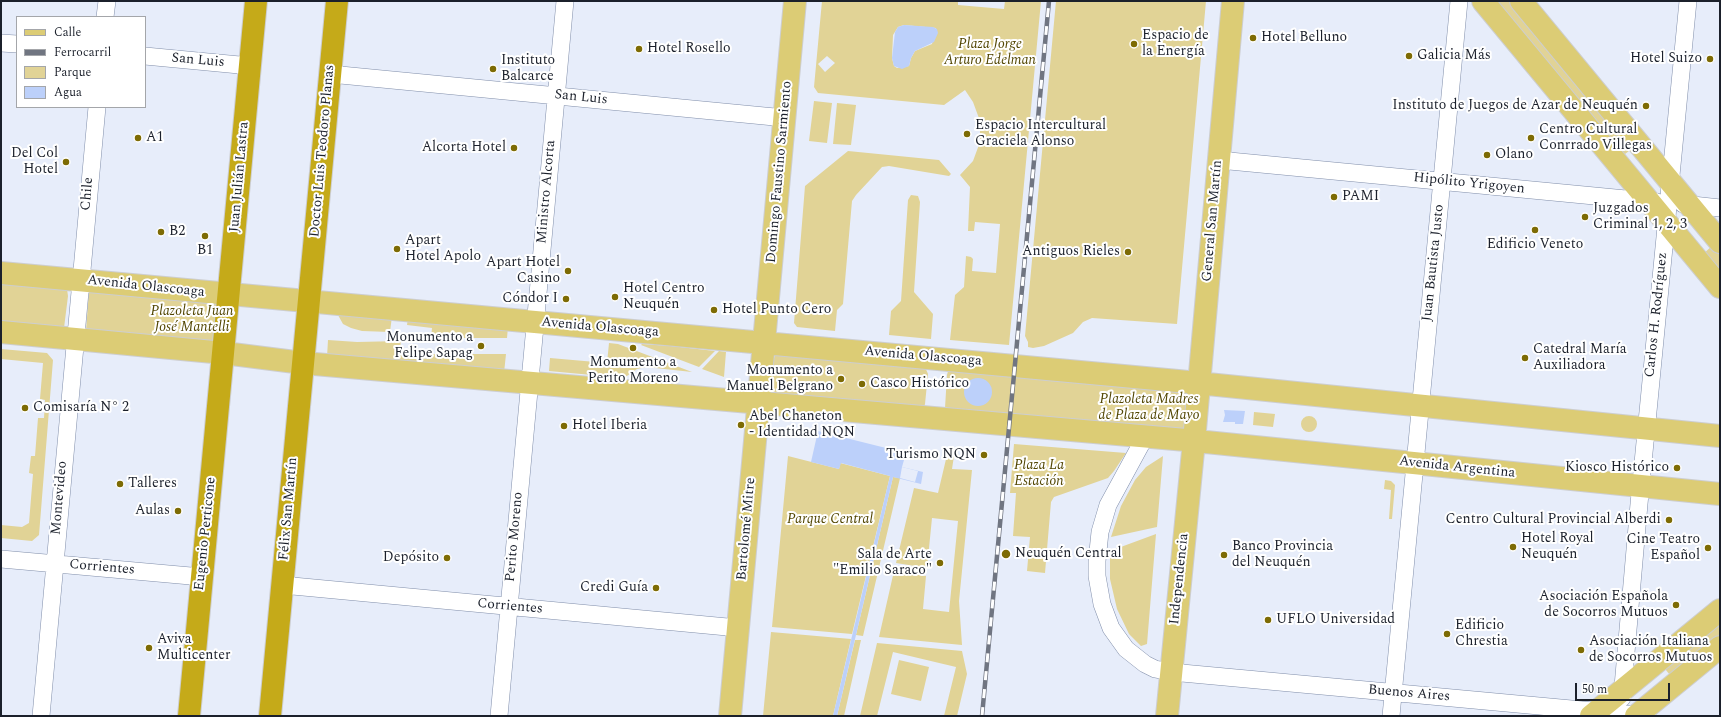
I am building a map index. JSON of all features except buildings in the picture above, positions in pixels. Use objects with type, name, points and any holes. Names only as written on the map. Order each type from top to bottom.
[{"type":"highway","name":"Juan Julián Lastra","points":[[224,353],[228,295],[256,1]]},
{"type":"highway","name":"Doctor Luis Teodoro Planas","points":[[309,302],[337,1]]},
{"type":"highway","name":"Félix San Martín","points":[[270,716],[309,302]]},
{"type":"highway","name":"Eugenio Perticone","points":[[189,716],[224,353]]},
{"type":"main road","name":"Domingo Faustino Sarmiento","points":[[764,342],[796,1]]},
{"type":"main road","name":"General San Martín","points":[[1194,441],[1233,1]]},
{"type":"main road","points":[[1521,1],[1641,146],[1697,259],[1720,287]]},
{"type":"main road","points":[[1486,3],[1618,165],[1719,241]]},
{"type":"main road","points":[[1618,165],[1627,168],[1637,165],[1642,158],[1641,146]]},
{"type":"main road","points":[[1697,259],[1696,247],[1699,241],[1709,237],[1719,241]]},
{"type":"main road","name":"Avenida Olascoaga","points":[[1,273],[1199,383]]},
{"type":"main road","points":[[1,332],[224,353],[303,363],[1194,441]]},
{"type":"main road","name":"Bartolomé Mitre","points":[[730,716],[764,342]]},
{"type":"main road","points":[[1199,383],[1720,436]]},
{"type":"main road","name":"Avenida Argentina","points":[[1194,441],[1720,494]]},
{"type":"main road","name":"Independencia","points":[[1167,716],[1194,441]]},
{"type":"main road","points":[[1594,714],[1720,610]]},
{"type":"main road","points":[[1632,715],[1676,683],[1720,647]]},
{"type":"main road","points":[[1659,660],[1655,671],[1657,678],[1663,684],[1676,683]]},
{"type":"street","points":[[105,16],[107,1]]},
{"type":"street","name":"Ministro Alcorta","points":[[529,382],[565,1]]},
{"type":"street","name":"Juan Bautista Justo","points":[[1391,716],[1459,1]]},
{"type":"street","name":"Carlos H. Rodríguez","points":[[1632,715],[1623,690],[1646,428],[1688,1]]},
{"type":"street","points":[[1,43],[16,44]]},
{"type":"street","name":"San Luis","points":[[146,56],[250,66]]},
{"type":"street","name":"San Luis","points":[[330,74],[785,118]]},
{"type":"street","name":"Chile","points":[[80,281],[97,108]]},
{"type":"street","name":"Hipólito Yrigoyen","points":[[1219,160],[1720,208]]},
{"type":"street","name":"Montevideo","points":[[41,716],[80,281]]},
{"type":"street","name":"Perito Moreno","points":[[499,716],[529,382]]},
{"type":"street","name":"Buenos Aires","points":[[1145,437],[1111,500],[1104,518],[1098,547],[1097,576],[1102,604],[1111,628],[1126,650],[1140,661],[1155,669],[1171,672],[1594,714],[1632,715]]},
{"type":"street","name":"Corrientes","points":[[1,559],[202,577]]},
{"type":"street","name":"Corrientes","points":[[282,585],[738,628]]},
{"type":"green space","name":"Plaza Jorge Arturo Edelman","points":[[822,1],[958,1],[958,5],[1004,9],[1005,1],[1041,1],[1009,345],[950,340],[955,295],[964,287],[966,256],[973,259],[972,271],[996,273],[1000,224],[975,222],[974,231],[968,231],[970,187],[960,175],[973,161],[980,142],[980,121],[973,102],[965,90],[944,105],[818,93],[814,87]],"holes":[[[904,25],[936,28],[932,44],[915,51],[909,66],[897,68],[894,66],[892,58],[893,35],[898,27]],[[827,56],[835,63],[825,72],[818,64]]]},
{"type":"green space","points":[[1056,1],[1206,1],[1177,324],[1092,318],[1083,322],[1073,333],[1044,346],[1033,348],[1028,347],[1028,342],[1025,336]]},
{"type":"green space","points":[[1498,1],[1514,1],[1634,147],[1620,158],[1493,5]]},
{"type":"green space","points":[[814,101],[832,103],[827,143],[809,141]]},
{"type":"green space","points":[[837,103],[856,105],[851,145],[833,144]]},
{"type":"green space","points":[[848,151],[939,160],[951,174],[949,176],[889,166],[882,167],[852,201],[843,304],[837,310],[835,331],[797,327],[794,323],[805,186]]},
{"type":"green space","points":[[911,195],[918,196],[920,202],[914,292],[933,314],[931,339],[889,335],[891,311],[901,301],[908,200]]},
{"type":"green space","points":[[1714,244],[1720,250],[1720,279],[1701,256]]},
{"type":"green space","points":[[1,280],[67,289],[68,296],[64,328],[1,327]]},
{"type":"green space","name":"Plazoleta Juan José Mantelli","points":[[89,290],[211,298],[217,304],[214,341],[86,331]]},
{"type":"green space","points":[[338,315],[392,316],[390,332],[362,331],[351,328],[343,324]]},
{"type":"green space","points":[[408,318],[508,327],[507,338],[431,338],[432,328],[407,325]]},
{"type":"green space","points":[[328,340],[357,342],[401,341],[399,355],[428,359],[429,354],[506,354],[504,373],[327,357]]},
{"type":"green space","points":[[609,343],[618,344],[692,372],[646,367],[637,369],[624,378],[549,371],[550,358],[607,363]]},
{"type":"green space","points":[[641,345],[715,351],[699,367]]},
{"type":"green space","points":[[1,349],[47,353],[53,360],[39,535],[32,541],[1,538],[1,525],[22,527],[29,523],[33,474],[29,473],[31,456],[35,456],[38,418],[44,418],[45,400],[40,399],[43,363],[1,359]]},
{"type":"green space","points":[[719,351],[726,352],[724,377],[702,369]]},
{"type":"green space","points":[[776,354],[925,367],[928,374],[924,407],[776,396],[773,392],[772,386],[774,358]]},
{"type":"green space","name":"Plazoleta Madres de Plaza de Mayo","points":[[948,371],[1188,393],[1185,429],[945,408]]},
{"type":"green space","points":[[1254,412],[1275,414],[1273,427],[1253,425]]},
{"type":"green space","points":[[1309,416],[1315,418],[1317,424],[1315,430],[1309,432],[1303,430],[1301,424],[1303,418]]},
{"type":"green space","name":"Plaza La Estación","points":[[1014,444],[1126,453],[1108,478],[1054,497],[1051,502],[1045,573],[1027,571],[1030,537],[1013,536],[1016,493],[1010,493]]},
{"type":"green space","name":"Parque Central","points":[[947,455],[954,456],[952,469],[972,470],[959,601],[962,645],[879,637],[894,571],[926,576],[923,609],[949,612],[958,521],[932,518],[927,568],[896,563],[914,488],[938,493]]},
{"type":"green space","name":"Parque Central","points":[[788,456],[839,469],[840,463],[890,476],[852,634],[772,627]]},
{"type":"green space","points":[[1163,456],[1157,527],[1111,537],[1121,506],[1135,480],[1146,467]]},
{"type":"green space","points":[[893,477],[900,478],[863,636],[856,635]]},
{"type":"green space","points":[[1385,480],[1391,481],[1395,485],[1392,519],[1389,519],[1391,490],[1384,489]]},
{"type":"green space","points":[[1156,534],[1147,644],[1141,646],[1129,634],[1117,609],[1110,579],[1110,551]]},
{"type":"green space","points":[[1720,617],[1720,641],[1673,679],[1662,665]]},
{"type":"green space","points":[[771,632],[851,639],[833,716],[763,716]]},
{"type":"green space","points":[[855,640],[861,640],[844,716],[837,716]]},
{"type":"green space","points":[[877,643],[962,651],[967,674],[957,716],[944,716],[956,667],[893,652],[877,716],[860,716]]},
{"type":"green space","points":[[899,660],[929,667],[921,701],[891,694]]},
{"type":"water","points":[[904,25],[933,27],[937,29],[938,33],[934,42],[915,51],[909,66],[902,69],[894,66],[892,58],[895,32],[898,27]]},
{"type":"water","points":[[978,378],[988,382],[992,392],[988,402],[978,406],[968,402],[964,392],[968,382]]},
{"type":"water","points":[[1224,410],[1245,411],[1243,424],[1223,422],[1225,415]]},
{"type":"water","points":[[818,431],[906,453],[902,467],[923,472],[921,484],[893,477],[837,716],[833,716],[890,476],[841,463],[839,469],[811,462]]},
{"type":"pier","points":[[902,467],[918,471],[915,482],[900,478]]},
{"type":"railway","points":[[982,716],[1049,1]]},
{"type":"place","name":"Hotel Belluno","points":[[1253,38]]},
{"type":"place","name":"Espacio de la Energía","points":[[1134,44]]},
{"type":"place","name":"Hotel Rosello","points":[[639,49]]},
{"type":"place","name":"Galicia Más","points":[[1409,56]]},
{"type":"place","name":"Hotel Suizo","points":[[1710,59]]},
{"type":"place","name":"Instituto Balcarce","points":[[493,69]]},
{"type":"place","name":"Instituto de Juegos de Azar de Neuquén","points":[[1646,106]]},
{"type":"place","name":"Espacio Intercultural Graciela Alonso","points":[[967,134]]},
{"type":"place","name":"A1","points":[[138,138]]},
{"type":"place","name":"Centro Cultural Conrrado Villegas","points":[[1531,138]]},
{"type":"place","name":"Alcorta Hotel","points":[[514,148]]},
{"type":"place","name":"Olano","points":[[1487,155]]},
{"type":"place","name":"Del Col Hotel","points":[[66,162]]},
{"type":"place","name":"PAMI","points":[[1334,197]]},
{"type":"place","name":"Juzgados Criminal 1, 2, 3","points":[[1585,217]]},
{"type":"place","name":"Edificio Veneto","points":[[1535,230]]},
{"type":"place","name":"B2","points":[[161,232]]},
{"type":"place","name":"B1","points":[[205,236]]},
{"type":"place","name":"Apart Hotel Apolo","points":[[397,249]]},
{"type":"place","name":"Antiguos Rieles","points":[[1128,252]]},
{"type":"place","name":"Apart Hotel Casino","points":[[568,271]]},
{"type":"place","name":"Hotel Centro Neuquén","points":[[615,297]]},
{"type":"place","name":"Cóndor I","points":[[566,299]]},
{"type":"place","name":"Hotel Punto Cero","points":[[714,310]]},
{"type":"place","name":"Monumento a Felipe Sapag","points":[[481,346]]},
{"type":"place","name":"Monumento a Perito Moreno","points":[[633,348]]},
{"type":"place","name":"Catedral María Auxiliadora","points":[[1525,358]]},
{"type":"place","name":"Monumento a Manuel Belgrano","points":[[841,379]]},
{"type":"place","name":"Casco Histórico","points":[[862,384]]},
{"type":"place","name":"Comisaría N° 2","points":[[25,408]]},
{"type":"place","name":"Abel Chaneton - Identidad NQN","points":[[741,425]]},
{"type":"place","name":"Hotel Iberia","points":[[564,426]]},
{"type":"place","name":"Turismo NQN","points":[[984,455]]},
{"type":"place","name":"Kiosco Histórico","points":[[1677,468]]},
{"type":"place","name":"Talleres","points":[[120,484]]},
{"type":"place","name":"Aulas","points":[[178,511]]},
{"type":"place","name":"Centro Cultural Provincial Alberdi","points":[[1669,520]]},
{"type":"place","name":"Hotel Royal Neuquén","points":[[1513,547]]},
{"type":"place","name":"Cine Teatro Español","points":[[1708,548]]},
{"type":"place","name":"Neuquén Central","points":[[1006,554]]},
{"type":"place","name":"Banco Provincia del Neuquén","points":[[1224,555]]},
{"type":"place","name":"Depósito","points":[[447,558]]},
{"type":"place","name":"Sala de Arte \"Emilio Saraco\"","points":[[940,563]]},
{"type":"place","name":"Credi Guía","points":[[656,588]]},
{"type":"place","name":"Asociación Española de Socorros Mutuos","points":[[1676,605]]},
{"type":"place","name":"UFLO Universidad","points":[[1268,620]]},
{"type":"place","name":"Edificio Chrestia","points":[[1447,634]]},
{"type":"place","name":"Aviva Multicenter","points":[[149,648]]},
{"type":"place","name":"Asociación Italiana de Socorros Mutuos","points":[[1581,650]]}]
